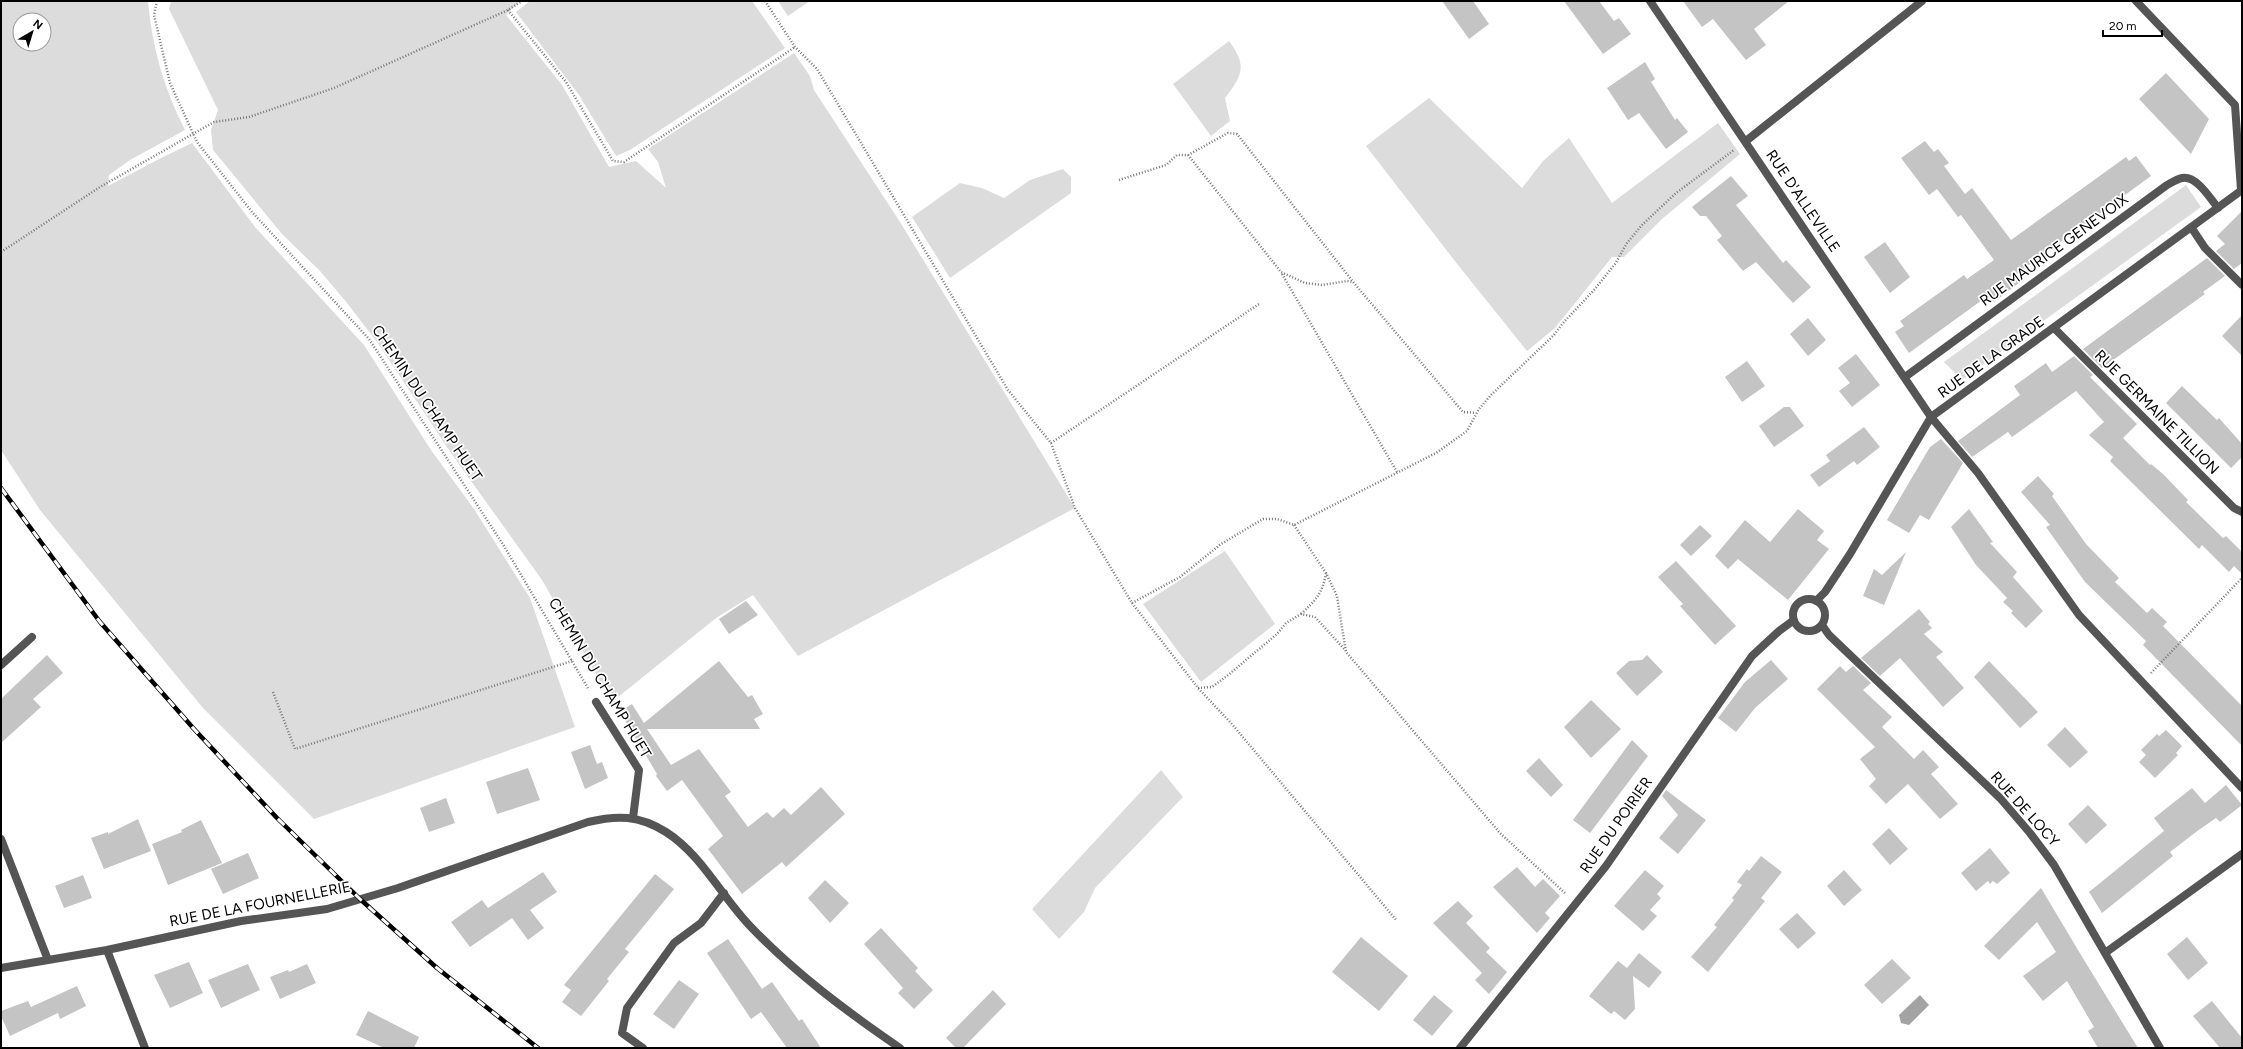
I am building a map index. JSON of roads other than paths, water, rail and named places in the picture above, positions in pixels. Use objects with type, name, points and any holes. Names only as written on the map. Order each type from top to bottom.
[{"type":"street","name":"RUE D'ALLEVILLE","points":[[1650,1],[1746,141],[1931,418],[1978,473],[2079,614],[2242,788]]},
{"type":"street","points":[[1746,141],[1922,1]]},
{"type":"street","points":[[2136,1],[2235,105],[2242,190]]},
{"type":"street","name":"RUE MAURICE GENEVOIX","points":[[1905,377],[2167,185],[2182,178],[2190,179],[2198,184],[2218,208]]},
{"type":"street","name":"RUE DE LA GRADE","points":[[1816,601],[1825,592],[1850,554],[1931,418],[2242,190]]},
{"type":"street","points":[[2191,227],[2205,248],[2242,285]]},
{"type":"street","name":"RUE GERMAINE TILLION","points":[[2054,328],[2234,508],[2242,512]]},
{"type":"street","points":[[1807,600],[1816,601],[1820,604],[1825,614],[1822,625],[1809,631],[1800,628],[1794,620],[1794,611],[1799,603],[1807,600]]},
{"type":"street","name":"RUE DU POIRIER","points":[[1460,1048],[1606,866],[1752,656],[1779,631],[1794,620]]},
{"type":"street","name":"RUE DE LOCY","points":[[1822,625],[1829,635],[2000,798],[2054,865],[2160,1048]]},
{"type":"street","points":[[1,665],[32,636]]},
{"type":"street","name":"CHEMIN DU CHAMP HUET","points":[[596,702],[639,770],[633,818]]},
{"type":"street","name":"RUE DE LA FOURNELLERIE","points":[[1,968],[107,950],[241,921],[327,909],[398,888],[588,822],[613,816],[633,818],[648,822],[681,843],[702,864],[749,925],[795,971],[841,1008],[900,1048]]},
{"type":"street","points":[[1,839],[48,960]]},
{"type":"street","points":[[2106,953],[2242,854]]},
{"type":"street","points":[[643,1048],[622,1033],[627,1008],[674,942],[701,923],[724,893]]},
{"type":"street","points":[[107,950],[144,1048]]},
{"type":"railway","points":[[1,488],[100,622],[194,729],[277,818],[360,899],[437,968],[538,1048]]}]
